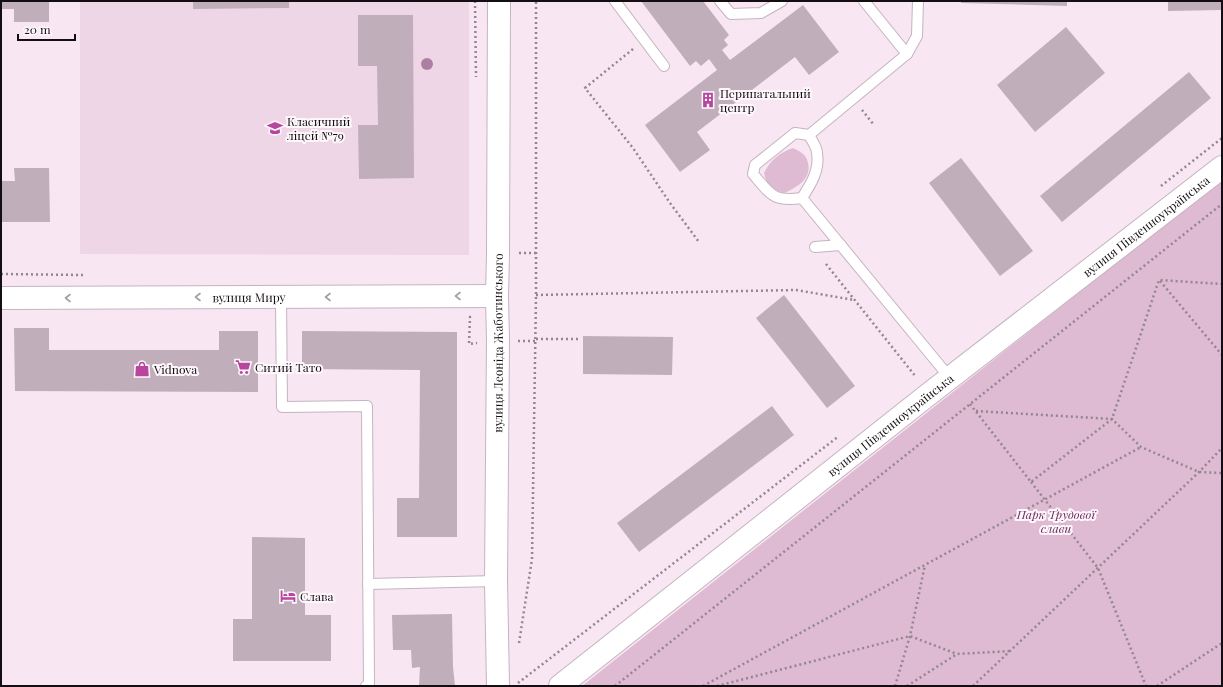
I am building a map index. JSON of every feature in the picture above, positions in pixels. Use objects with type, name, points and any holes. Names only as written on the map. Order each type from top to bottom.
[{"type":"street","name":"вулиця Леоніда Жаботинського","points":[[498,686],[496,581],[499,1]]},
{"type":"street","name":"вулиця Південноукраїнська","points":[[560,686],[950,378],[1222,167]]},
{"type":"street","name":"вулиця Миру","points":[[1,298],[497,296]]},
{"type":"lane","points":[[615,1],[664,66]]},
{"type":"lane","points":[[720,1],[731,14],[761,13],[782,1]]},
{"type":"lane","points":[[864,1],[907,54]]},
{"type":"lane","points":[[809,135],[817,152],[817,165],[812,183],[802,198],[787,200],[771,196],[753,174],[755,165],[795,133],[809,135],[907,54],[917,36],[918,1]]},
{"type":"lane","points":[[802,198],[950,378]]},
{"type":"lane","points":[[815,247],[841,245]]},
{"type":"lane","points":[[281,296],[282,408],[368,406],[369,684],[366,686]]},
{"type":"lane","points":[[368,584],[496,581]]},
{"type":"path","points":[[518,649],[532,559],[536,339],[536,1]]},
{"type":"path","points":[[645,39],[585,88],[633,148],[670,203],[699,242]]},
{"type":"path","points":[[853,99],[874,125]]},
{"type":"path","points":[[1155,191],[1222,138]]},
{"type":"path","points":[[615,686],[1222,204]]},
{"type":"path","points":[[498,254],[536,253]]},
{"type":"path","points":[[826,264],[916,377]]},
{"type":"path","points":[[1,274],[84,275]]},
{"type":"path","points":[[1159,280],[1222,284]]},
{"type":"path","points":[[1159,280],[1222,355]]},
{"type":"path","points":[[1031,482],[1112,419],[1159,280]]},
{"type":"path","points":[[536,295],[796,290],[854,300]]},
{"type":"path","points":[[536,339],[581,339]]},
{"type":"path","points":[[970,404],[1098,568],[1146,686]]},
{"type":"path","points":[[975,411],[1112,419],[1141,447],[1199,472],[1222,473]]},
{"type":"path","points":[[515,686],[841,435]]},
{"type":"path","points":[[703,686],[1141,447]]},
{"type":"path","points":[[973,686],[1199,472],[1222,448]]},
{"type":"path","points":[[895,686],[910,636],[925,565]]},
{"type":"path","points":[[717,686],[910,636],[957,654],[1011,651]]},
{"type":"path","points":[[1157,686],[1222,643]]},
{"type":"path","points":[[907,686],[957,654]]},
{"type":"shaded area","name":"Класичний ліцей №79","points":[[80,1],[469,1],[469,255],[80,254]]},
{"type":"green space","points":[[793,148],[801,152],[806,157],[809,169],[808,174],[798,186],[784,193],[776,190],[768,184],[764,173],[776,158]]},
{"type":"green space","name":"Парк Трудової слави","points":[[1222,179],[1222,686],[582,686]]},
{"type":"building","points":[[1,1],[49,1],[49,22],[14,22],[14,9],[1,9]]},
{"type":"building","points":[[193,1],[289,1],[289,8],[193,9]]},
{"type":"building","name":"Перинатальний центр","points":[[641,1],[703,1],[729,35],[724,40],[728,45],[722,50],[730,60],[803,5],[839,52],[809,75],[795,57],[697,132],[710,150],[680,172],[645,125],[717,70],[709,59],[701,66],[696,61],[690,66]]},
{"type":"building","points":[[961,1],[1067,1],[1067,6],[961,3]]},
{"type":"building","points":[[1168,1],[1222,1],[1222,10],[1168,11]]},
{"type":"building","points":[[358,15],[413,15],[414,178],[359,179],[358,125],[378,125],[377,66],[358,66]]},
{"type":"building","points":[[1066,27],[1105,73],[1035,132],[997,85]]},
{"type":"building","points":[[1189,72],[1211,98],[1062,222],[1040,196]]},
{"type":"building","points":[[961,158],[1033,251],[1000,276],[929,183]]},
{"type":"building","points":[[14,168],[49,168],[50,222],[1,222],[1,181],[15,181]]},
{"type":"building","points":[[784,295],[855,386],[827,408],[756,318]]},
{"type":"building","points":[[14,328],[49,328],[49,350],[219,350],[219,331],[258,331],[258,392],[15,391]]},
{"type":"building","points":[[302,331],[457,332],[457,537],[397,537],[397,498],[419,498],[420,370],[302,369]]},
{"type":"building","points":[[583,336],[673,337],[672,375],[583,374]]},
{"type":"building","points":[[772,406],[794,435],[639,552],[617,523]]},
{"type":"building","points":[[252,537],[305,538],[305,615],[331,615],[331,661],[233,661],[233,619],[252,619]]},
{"type":"building","points":[[452,614],[453,667],[455,686],[419,686],[420,667],[412,668],[411,650],[393,650],[392,615]]},
{"type":"place","name":"Перинатальний центр","points":[[708,100]]},
{"type":"place","name":"Класичний ліцей №79","points":[[275,128]]},
{"type":"place","name":"Ситий Тато","points":[[243,367]]},
{"type":"place","name":"Vidnova","points":[[142,369]]},
{"type":"place","name":"Слава","points":[[288,596]]}]
